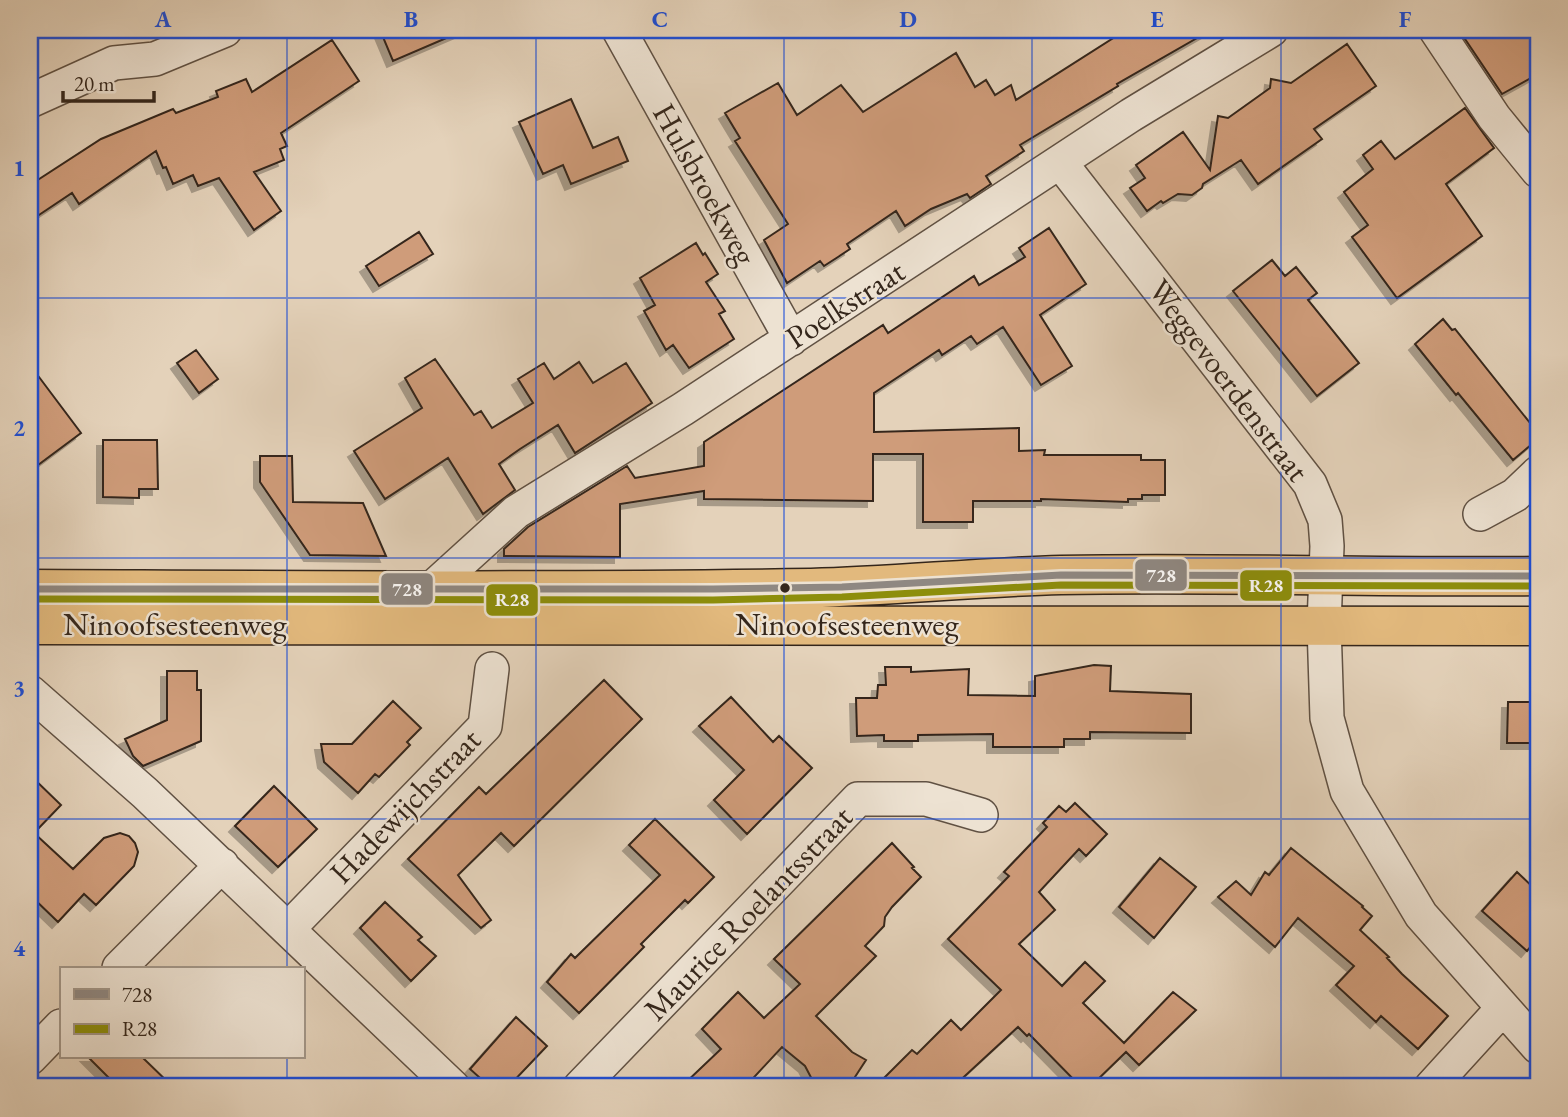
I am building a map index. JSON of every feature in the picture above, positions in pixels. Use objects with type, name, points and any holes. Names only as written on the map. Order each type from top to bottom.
[{"type":"main road","name":"Ninoofsesteenweg","points":[[30,589],[429,591],[817,587],[1057,575],[1325,573],[1411,578],[1538,576]]},
{"type":"main road","name":"Ninoofsesteenweg","points":[[30,625],[1538,626]]},
{"type":"street","points":[[30,101],[114,63],[155,60],[225,30]]},
{"type":"street","name":"Hulsbroekweg","points":[[619,30],[791,339]]},
{"type":"street","name":"Poelkstraat","points":[[429,591],[516,512],[683,410],[1131,115],[1271,30]]},
{"type":"street","points":[[1436,30],[1494,117],[1538,171]]},
{"type":"street","name":"Weggevoerdenstraat","points":[[1060,162],[1310,484],[1325,520],[1327,546],[1324,625],[1327,718],[1347,791],[1421,915],[1538,1047]]},
{"type":"street","points":[[1480,513],[1515,495],[1538,473]]},
{"type":"street","name":"Hadewijchstraat","points":[[288,929],[485,726],[492,669]]},
{"type":"street","points":[[30,692],[222,865],[446,1085]]},
{"type":"street","name":"Maurice Roelantsstraat","points":[[580,1087],[858,799],[926,799],[981,815]]},
{"type":"street","points":[[120,967],[222,865]]},
{"type":"street","points":[[1431,1087],[1503,1008]]},
{"type":"street","points":[[30,1058],[60,1027]]},
{"type":"building","points":[[380,30],[465,30],[393,61]]},
{"type":"building","points":[[1126,30],[1211,30],[1117,84],[1118,86],[1020,145],[1024,151],[986,176],[991,184],[970,198],[967,194],[931,209],[905,226],[896,211],[847,244],[850,249],[838,257],[824,266],[820,261],[787,283],[764,240],[788,224],[735,141],[740,138],[725,113],[778,83],[797,115],[841,85],[863,112],[956,53],[975,87],[986,80],[995,95],[1011,85],[1016,100]]},
{"type":"building","points":[[1459,30],[1538,30],[1538,74],[1502,94]]},
{"type":"building","points":[[332,40],[359,81],[281,133],[287,146],[280,149],[284,160],[254,172],[281,211],[254,230],[219,178],[198,186],[193,175],[173,184],[156,151],[79,204],[72,193],[30,221],[30,185],[101,139],[173,109],[176,113],[218,97],[216,91],[246,79],[252,92]]},
{"type":"building","points":[[1347,44],[1376,86],[1314,129],[1322,139],[1258,184],[1241,160],[1203,184],[1202,188],[1192,195],[1178,194],[1147,211],[1130,188],[1145,178],[1136,165],[1183,132],[1210,170],[1218,116],[1228,118],[1270,88],[1271,79],[1291,83]]},
{"type":"building","points":[[571,99],[593,148],[618,137],[628,161],[571,184],[563,165],[543,174],[519,122]]},
{"type":"building","points":[[1465,108],[1494,148],[1446,184],[1482,236],[1397,298],[1352,237],[1368,225],[1344,192],[1373,169],[1363,155],[1381,141],[1395,159]]},
{"type":"building","points":[[1049,228],[1086,284],[1040,315],[1072,366],[1041,385],[1003,327],[977,344],[971,336],[942,355],[939,350],[874,393],[874,432],[1019,428],[1019,451],[1045,450],[1044,455],[1141,455],[1141,460],[1165,460],[1165,495],[1142,495],[1142,499],[1128,499],[1128,502],[1041,499],[973,501],[973,522],[923,522],[923,454],[873,454],[873,501],[704,499],[704,491],[620,504],[620,557],[504,556],[504,549],[528,527],[627,466],[635,478],[704,466],[704,442],[883,325],[888,333],[974,276],[979,285],[1025,257],[1019,248]]},
{"type":"building","points":[[419,232],[433,254],[379,286],[366,266]]},
{"type":"building","points":[[696,243],[718,274],[706,282],[725,311],[719,314],[734,339],[689,368],[673,345],[666,350],[644,311],[655,305],[640,278]]},
{"type":"building","points":[[1272,260],[1285,276],[1296,267],[1317,293],[1308,300],[1359,363],[1317,396],[1233,291]]},
{"type":"building","points":[[1443,319],[1452,330],[1455,329],[1538,433],[1538,439],[1513,460],[1415,344]]},
{"type":"building","points":[[196,350],[218,379],[199,393],[177,363]]},
{"type":"building","points":[[435,359],[474,415],[481,411],[492,428],[533,403],[518,379],[544,363],[554,379],[579,362],[593,383],[626,363],[652,403],[575,453],[558,425],[520,449],[499,464],[515,490],[483,514],[448,458],[385,499],[354,451],[422,408],[405,378]]},
{"type":"building","points":[[30,365],[81,433],[30,471]]},
{"type":"building","points":[[103,440],[157,440],[158,489],[139,489],[139,498],[103,497]]},
{"type":"building","points":[[260,456],[292,456],[293,502],[363,503],[386,556],[310,555],[260,482]]},
{"type":"building","points":[[1094,665],[1111,666],[1110,691],[1191,694],[1191,733],[1090,732],[1090,739],[1064,739],[1064,747],[993,747],[993,734],[918,735],[918,741],[884,741],[884,735],[857,736],[856,698],[877,698],[878,685],[886,685],[885,667],[911,667],[911,672],[969,669],[968,695],[1035,696],[1035,676]]},
{"type":"building","points":[[167,671],[197,671],[197,690],[201,690],[201,741],[143,766],[133,756],[125,739],[167,720]]},
{"type":"building","points":[[604,680],[642,719],[514,846],[501,833],[458,875],[491,920],[481,928],[408,859],[479,787],[486,794]]},
{"type":"building","points":[[731,697],[773,742],[779,736],[812,768],[747,834],[714,800],[744,770],[699,726]]},
{"type":"building","points":[[393,701],[421,728],[407,742],[410,745],[379,777],[375,774],[358,793],[324,762],[321,744],[352,744]]},
{"type":"building","points":[[1508,702],[1538,702],[1538,743],[1507,743]]},
{"type":"building","points":[[30,775],[61,805],[34,833],[73,869],[104,838],[120,833],[129,836],[138,852],[134,866],[96,905],[84,894],[58,922],[30,895]]},
{"type":"building","points":[[274,786],[317,829],[278,867],[235,826]]},
{"type":"building","points":[[1075,803],[1107,834],[1086,856],[1079,849],[1039,892],[1055,910],[1019,944],[1062,986],[1085,962],[1105,981],[1083,1003],[1124,1043],[1173,992],[1196,1010],[1139,1065],[1126,1052],[1090,1087],[1081,1087],[1029,1034],[1027,1036],[1018,1027],[953,1087],[875,1087],[912,1050],[917,1054],[951,1020],[961,1030],[1001,990],[948,939],[1009,876],[1004,872],[1047,827],[1043,823],[1059,806],[1066,812]]},
{"type":"building","points":[[655,819],[714,877],[688,903],[685,900],[641,944],[644,947],[579,1013],[547,982],[571,954],[575,958],[660,875],[629,845]]},
{"type":"building","points":[[892,843],[921,877],[892,907],[885,917],[884,926],[865,946],[876,956],[816,1016],[852,1052],[866,1060],[853,1080],[838,1087],[816,1087],[805,1066],[782,1047],[745,1087],[681,1087],[721,1049],[702,1029],[738,992],[764,1018],[800,984],[774,959]]},
{"type":"building","points":[[1291,848],[1363,906],[1372,916],[1360,930],[1389,957],[1387,958],[1402,974],[1448,1016],[1418,1049],[1381,1016],[1376,1022],[1336,985],[1354,966],[1298,918],[1275,947],[1218,897],[1236,881],[1251,895],[1265,872],[1269,875]]},
{"type":"building","points":[[1160,858],[1196,887],[1154,938],[1119,907]]},
{"type":"building","points":[[1517,872],[1538,892],[1538,938],[1527,951],[1482,911]]},
{"type":"building","points":[[385,902],[422,937],[418,940],[436,956],[411,981],[360,928]]},
{"type":"building","points":[[516,1017],[547,1046],[508,1087],[490,1087],[470,1069]]},
{"type":"building","points":[[89,1058],[143,1058],[173,1087],[118,1087]]},
{"type":"transit line","name":"728","points":[[30,589],[713,589],[842,587],[1061,575],[1538,576]]},
{"type":"transit line","name":"R28","points":[[30,599],[713,600],[842,597],[1061,585],[1538,586]]}]
